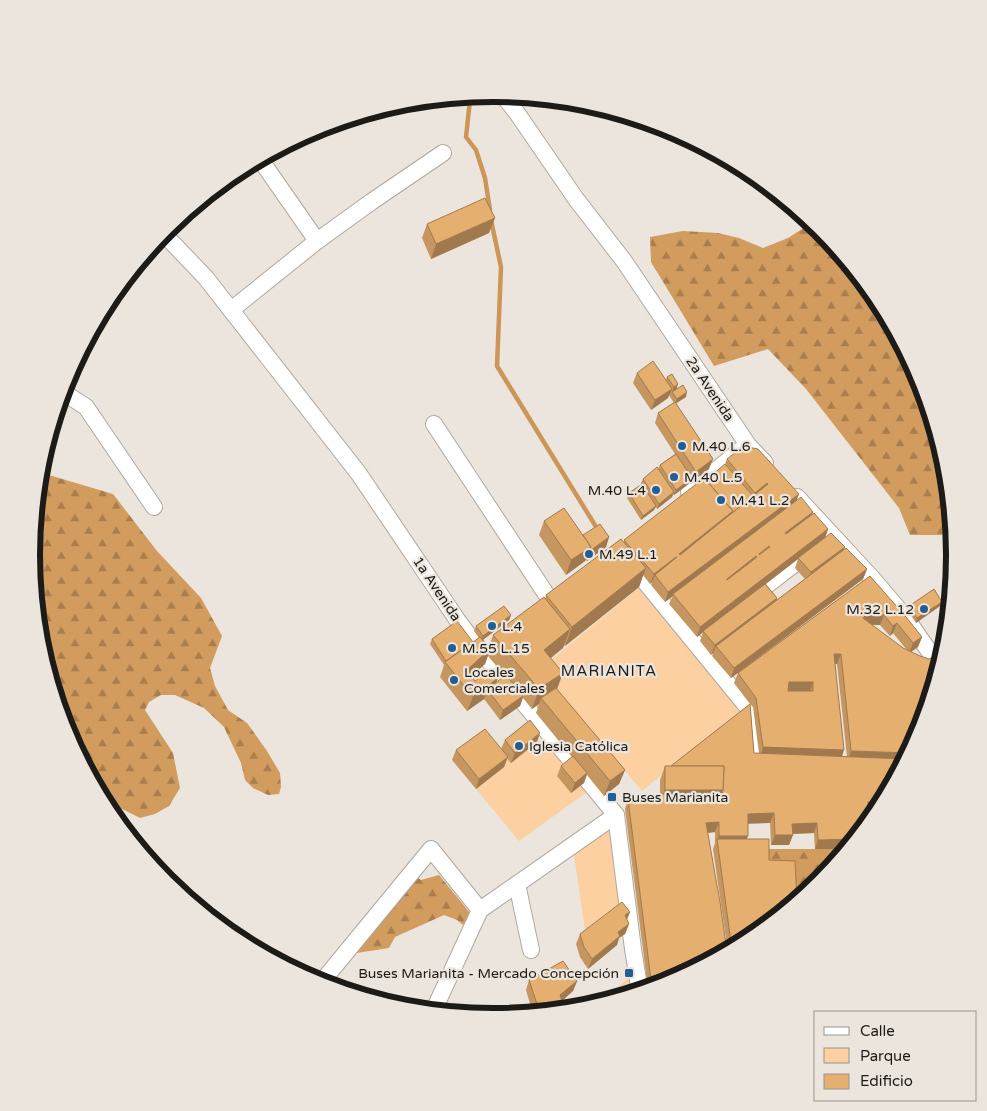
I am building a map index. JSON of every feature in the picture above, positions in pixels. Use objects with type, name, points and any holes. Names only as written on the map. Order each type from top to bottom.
[{"type":"street","name":"2a Avenida","points":[[509,103],[576,199],[624,261],[748,445],[774,473]]},
{"type":"street","points":[[517,113],[518,103]]},
{"type":"street","points":[[231,310],[317,241],[443,153]]},
{"type":"street","points":[[264,165],[317,241]]},
{"type":"street","name":"1a Avenida","points":[[169,239],[206,278],[359,474],[479,649],[616,815]]},
{"type":"street","points":[[69,397],[86,407],[154,507]]},
{"type":"street","points":[[434,424],[548,597]]},
{"type":"street","points":[[676,501],[748,445]]},
{"type":"street","points":[[788,487],[872,578],[906,618],[935,659]]},
{"type":"street","points":[[786,512],[801,501]]},
{"type":"street","points":[[740,606],[832,535]]},
{"type":"street","points":[[616,547],[749,709],[756,760],[785,761]]},
{"type":"street","points":[[856,589],[872,578]]},
{"type":"street","points":[[533,608],[562,586]]},
{"type":"street","points":[[664,604],[679,593]]},
{"type":"street","points":[[694,642],[709,630]]},
{"type":"street","points":[[479,649],[494,637]]},
{"type":"street","points":[[728,684],[744,672]]},
{"type":"street","points":[[436,1005],[480,910],[616,815],[639,985]]},
{"type":"street","points":[[326,976],[431,849],[480,910]]},
{"type":"street","points":[[517,884],[531,950]]},
{"type":"green space","points":[[805,227],[814,235],[853,279],[871,304],[900,355],[923,410],[932,438],[943,496],[946,535],[910,535],[899,508],[806,389],[768,349],[714,366],[651,262],[650,237],[683,231],[718,233],[739,238],[763,248],[788,238]]},
{"type":"green space","points":[[48,475],[113,494],[157,551],[201,598],[222,636],[210,668],[215,686],[228,710],[247,723],[280,773],[281,787],[279,794],[268,795],[253,788],[245,780],[241,763],[224,727],[204,708],[175,695],[161,695],[149,702],[145,710],[173,753],[180,788],[169,806],[155,814],[140,818],[115,806],[101,782],[75,729],[55,673],[44,615],[41,585],[41,526]]},
{"type":"green space","points":[[641,586],[742,709],[642,791],[540,669]]},
{"type":"green space","points":[[488,734],[511,762],[545,736],[570,766],[571,793],[584,783],[590,790],[519,841],[476,789],[504,767]]},
{"type":"green space","points":[[614,820],[625,900],[585,930],[573,848]]},
{"type":"green space","points":[[766,849],[839,849],[789,900],[766,870]]},
{"type":"green space","points":[[439,875],[470,913],[463,925],[457,920],[444,915],[395,937],[389,948],[350,954],[415,876],[421,880]]},
{"type":"green space","points":[[631,976],[633,987],[610,994]]},
{"type":"building","points":[[485,198],[495,218],[436,244],[427,224]]},
{"type":"building","points":[[653,361],[672,389],[655,400],[637,373]]},
{"type":"building","points":[[672,374],[678,384],[674,387],[667,377]]},
{"type":"building","points":[[683,385],[687,392],[677,399],[672,392]]},
{"type":"building","points":[[675,402],[713,459],[696,472],[658,413]]},
{"type":"building","points":[[745,447],[758,449],[799,494],[668,592],[655,575],[677,557],[654,574],[624,540],[704,478],[733,511],[680,555],[768,484],[755,493],[727,459]]},
{"type":"building","name":"M.40 L.5","points":[[676,454],[692,478],[676,490],[660,465]]},
{"type":"building","points":[[725,464],[753,496],[732,513],[733,511],[706,480]]},
{"type":"building","name":"M.40 L.4","points":[[657,467],[674,492],[659,504],[643,479]]},
{"type":"building","points":[[642,484],[656,506],[643,516],[629,493]]},
{"type":"building","points":[[801,497],[813,512],[785,533],[814,513],[828,529],[700,627],[673,594]],"holes":[[[757,557],[727,580],[727,579]]]},
{"type":"building","points":[[564,508],[591,547],[571,560],[544,521]]},
{"type":"building","points":[[600,524],[609,537],[590,551],[591,547],[583,535]]},
{"type":"building","points":[[831,533],[845,547],[811,572],[798,558]]},
{"type":"building","points":[[621,539],[646,568],[572,627],[546,595]]},
{"type":"building","points":[[846,548],[867,569],[734,668],[716,646]]},
{"type":"building","points":[[870,576],[922,637],[913,643],[897,623],[893,626],[884,615],[867,614],[863,618],[903,648],[929,659],[934,657],[935,659],[923,701],[901,753],[851,751],[841,654],[834,654],[844,750],[763,747],[756,698],[738,673]],"holes":[[[789,682],[813,682],[813,691],[788,691]]]},
{"type":"building","points":[[765,584],[777,598],[715,645],[703,631]]},
{"type":"building","name":"M.32 L.12","points":[[934,589],[942,602],[917,618],[909,606]]},
{"type":"building","points":[[544,597],[570,629],[544,650],[563,673],[539,689],[493,635]]},
{"type":"building","name":"L.4","points":[[504,606],[511,615],[483,636],[476,626]]},
{"type":"building","name":"M.55 L.15","points":[[457,621],[473,642],[446,661],[432,639]]},
{"type":"building","points":[[480,637],[490,649],[467,670],[475,681],[490,669],[498,678],[473,697],[445,662]]},
{"type":"building","points":[[506,675],[523,696],[503,710],[487,689]]},
{"type":"building","points":[[556,688],[625,770],[610,781],[541,698]]},
{"type":"building","points":[[750,704],[754,753],[899,759],[874,802],[868,802],[868,811],[847,839],[818,840],[817,823],[792,824],[793,835],[775,835],[774,813],[748,814],[748,836],[719,836],[719,822],[706,823],[726,944],[694,962],[651,980],[628,799],[663,794],[722,795],[723,790],[724,766],[671,766]]},
{"type":"building","points":[[530,720],[540,733],[515,753],[505,740]]},
{"type":"building","points":[[485,729],[508,757],[479,779],[456,750]]},
{"type":"building","points":[[573,756],[587,773],[575,783],[561,766]]},
{"type":"building","points":[[665,766],[724,766],[723,790],[665,790]]},
{"type":"building","points":[[717,839],[769,839],[769,860],[795,861],[797,893],[770,915],[731,941]]},
{"type":"building","points":[[622,902],[630,912],[625,915],[629,924],[618,932],[620,936],[592,959],[584,947],[580,934]]},
{"type":"building","points":[[563,961],[577,981],[560,995],[563,1003],[538,1007],[529,980]]},
{"type":"waterway","points":[[470,103],[466,137],[476,150],[485,178],[490,210]]},
{"type":"waterway","points":[[491,220],[501,267],[497,366],[598,530]]},
{"type":"place","name":"M.40 L.6","points":[[682,446]]},
{"type":"place","name":"M.40 L.5","points":[[674,477]]},
{"type":"place","name":"M.40 L.4","points":[[656,490]]},
{"type":"place","name":"M.41 L.2","points":[[721,500]]},
{"type":"place","name":"M.49 L.1","points":[[589,554]]},
{"type":"place","name":"M.32 L.12","points":[[924,609]]},
{"type":"place","name":"L.4","points":[[492,626]]},
{"type":"place","name":"M.55 L.15","points":[[452,648]]},
{"type":"place","name":"Locales Comerciales","points":[[454,680]]},
{"type":"place","name":"Iglesia Católica","points":[[519,746]]},
{"type":"place","name":"Buses Marianita","points":[[612,797]]},
{"type":"place","name":"Buses Marianita - Mercado Concepción","points":[[629,973]]},
{"type":"district","name":"MARIANITA","points":[[609,671]]}]
